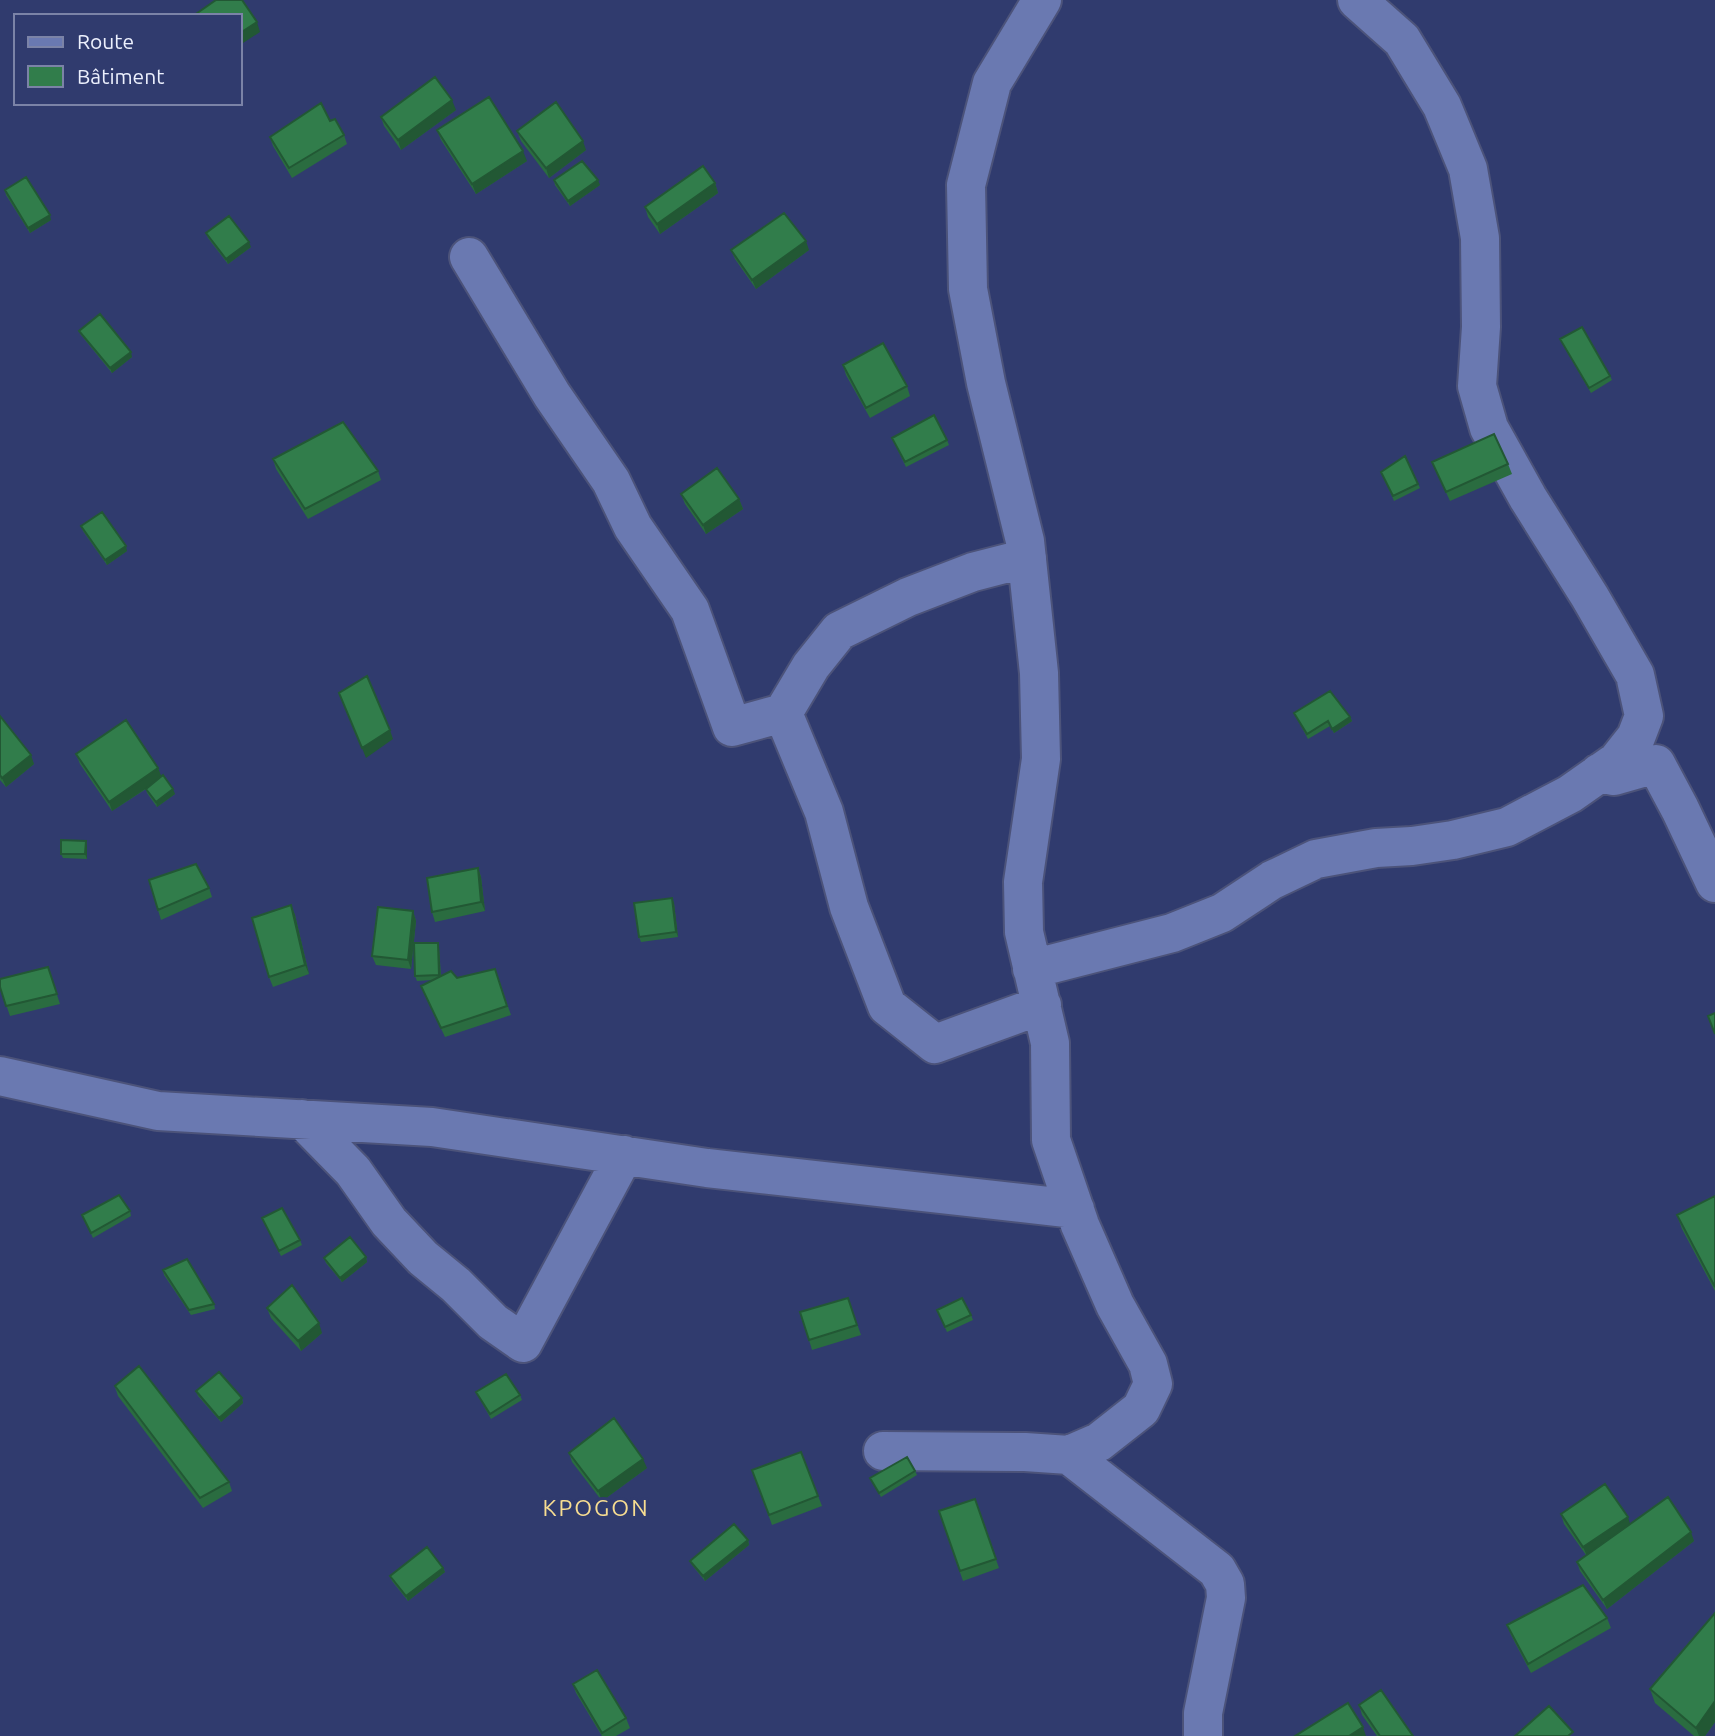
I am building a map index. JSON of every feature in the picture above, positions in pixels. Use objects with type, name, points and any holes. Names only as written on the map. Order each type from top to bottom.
[{"type":"street","points":[[883,1451],[1069,1455],[1100,1442],[1141,1409],[1153,1384],[1148,1364],[1115,1305],[1075,1209],[1051,1140],[1050,1043],[1024,932],[1023,882],[1041,759],[1039,673],[1025,541],[986,383],[968,289],[966,184],[992,83],[1042,0]]},
{"type":"street","points":[[1032,969],[1172,933],[1222,913],[1272,880],[1316,859],[1376,848],[1453,840],[1507,827],[1570,794],[1617,761],[1636,737],[1644,716],[1634,675],[1489,428],[1477,386],[1481,327],[1480,238],[1468,169],[1442,106],[1402,40],[1357,0]]},
{"type":"street","points":[[469,257],[552,395],[611,481],[634,527],[690,610],[732,727],[783,713],[810,666],[839,631],[908,597],[973,572],[1027,558]]},
{"type":"street","points":[[783,713],[824,812],[849,907],[887,1006],[935,1044],[1042,1005]]},
{"type":"street","points":[[1599,773],[1614,776],[1656,764],[1681,809],[1715,883]]},
{"type":"street","points":[[0,1076],[158,1111],[432,1127],[707,1168],[1075,1209]]},
{"type":"street","points":[[302,1119],[353,1171],[389,1222],[423,1258],[456,1285],[493,1322],[523,1343],[624,1155]]},
{"type":"street","points":[[1069,1455],[1217,1570],[1225,1584],[1226,1598],[1203,1713],[1203,1736]]},
{"type":"building","points":[[216,0],[242,0],[257,22],[242,32],[242,14],[196,14]]},
{"type":"building","points":[[435,77],[452,100],[398,140],[381,117]]},
{"type":"building","points":[[489,97],[523,151],[472,184],[437,130]]},
{"type":"building","points":[[556,102],[583,141],[546,168],[517,131]]},
{"type":"building","points":[[321,103],[330,121],[335,119],[344,135],[289,168],[270,137]]},
{"type":"building","points":[[582,161],[598,180],[568,201],[554,180]]},
{"type":"building","points":[[703,166],[715,183],[657,224],[645,207]]},
{"type":"building","points":[[26,177],[50,215],[28,228],[5,190]]},
{"type":"building","points":[[784,213],[806,241],[752,280],[731,250]]},
{"type":"building","points":[[229,216],[249,242],[226,259],[206,233]]},
{"type":"building","points":[[100,314],[131,352],[110,368],[79,331]]},
{"type":"building","points":[[1582,327],[1610,376],[1589,388],[1560,339]]},
{"type":"building","points":[[883,343],[907,386],[866,408],[843,365]]},
{"type":"building","points":[[934,415],[947,440],[905,462],[892,438]]},
{"type":"building","points":[[343,422],[378,471],[305,509],[273,459]]},
{"type":"building","points":[[1494,434],[1508,464],[1446,492],[1432,462]]},
{"type":"building","points":[[1405,456],[1418,484],[1393,496],[1381,472]]},
{"type":"building","points":[[717,468],[739,499],[703,525],[681,494]]},
{"type":"building","points":[[102,512],[126,546],[105,560],[81,526]]},
{"type":"building","points":[[367,676],[390,730],[362,748],[339,693]]},
{"type":"building","points":[[1330,691],[1350,717],[1332,729],[1328,721],[1307,734],[1294,713]]},
{"type":"building","points":[[0,716],[31,755],[2,778],[0,775]]},
{"type":"building","points":[[126,720],[158,768],[109,802],[76,754]]},
{"type":"building","points":[[163,775],[173,789],[156,802],[146,789]]},
{"type":"building","points":[[61,840],[86,841],[85,854],[61,854]]},
{"type":"building","points":[[196,864],[209,888],[158,910],[149,880]]},
{"type":"building","points":[[478,868],[481,902],[432,912],[427,878]]},
{"type":"building","points":[[672,898],[676,932],[639,937],[634,903]]},
{"type":"building","points":[[291,905],[305,965],[269,977],[252,918]]},
{"type":"building","points":[[378,907],[413,911],[408,960],[372,956]]},
{"type":"building","points":[[414,943],[438,943],[439,975],[415,976]]},
{"type":"building","points":[[48,967],[57,994],[6,1006],[0,979]]},
{"type":"building","points":[[495,969],[507,1006],[441,1028],[421,986],[451,971],[457,978]]},
{"type":"building","points":[[1715,1013],[1715,1034],[1708,1016]]},
{"type":"building","points":[[119,1195],[130,1211],[91,1233],[82,1215]]},
{"type":"building","points":[[1715,1196],[1715,1287],[1677,1215]]},
{"type":"building","points":[[282,1208],[300,1240],[279,1251],[262,1218]]},
{"type":"building","points":[[350,1237],[366,1257],[340,1278],[324,1258]]},
{"type":"building","points":[[187,1259],[214,1304],[189,1310],[163,1270]]},
{"type":"building","points":[[292,1285],[319,1323],[298,1341],[267,1308]]},
{"type":"building","points":[[848,1298],[857,1325],[809,1340],[800,1312]]},
{"type":"building","points":[[962,1298],[971,1315],[945,1327],[937,1310]]},
{"type":"building","points":[[139,1366],[229,1482],[200,1498],[115,1386]]},
{"type":"building","points":[[219,1372],[242,1398],[219,1418],[196,1391]]},
{"type":"building","points":[[506,1374],[520,1395],[490,1414],[476,1392]]},
{"type":"building","points":[[614,1418],[643,1459],[598,1491],[569,1453]]},
{"type":"building","points":[[801,1452],[818,1496],[769,1515],[752,1470]]},
{"type":"building","points":[[907,1457],[915,1471],[879,1493],[870,1478]]},
{"type":"building","points":[[1605,1484],[1628,1517],[1583,1547],[1561,1514]]},
{"type":"building","points":[[1668,1497],[1691,1532],[1603,1600],[1577,1562]]},
{"type":"building","points":[[975,1499],[996,1559],[960,1571],[939,1511]]},
{"type":"building","points":[[734,1524],[748,1540],[703,1576],[690,1561]]},
{"type":"building","points":[[427,1547],[443,1568],[406,1596],[390,1576]]},
{"type":"building","points":[[1583,1585],[1607,1618],[1528,1664],[1507,1625]]},
{"type":"building","points":[[1715,1613],[1715,1701],[1696,1728],[1650,1689]]},
{"type":"building","points":[[597,1670],[626,1718],[602,1733],[573,1684]]},
{"type":"building","points":[[1381,1690],[1413,1736],[1380,1736],[1359,1705]]},
{"type":"building","points":[[1348,1703],[1363,1727],[1349,1736],[1295,1736]]},
{"type":"building","points":[[1549,1706],[1573,1732],[1568,1736],[1515,1736]]},
{"type":"district","name":"KPOGON","points":[[596,1508]]}]
